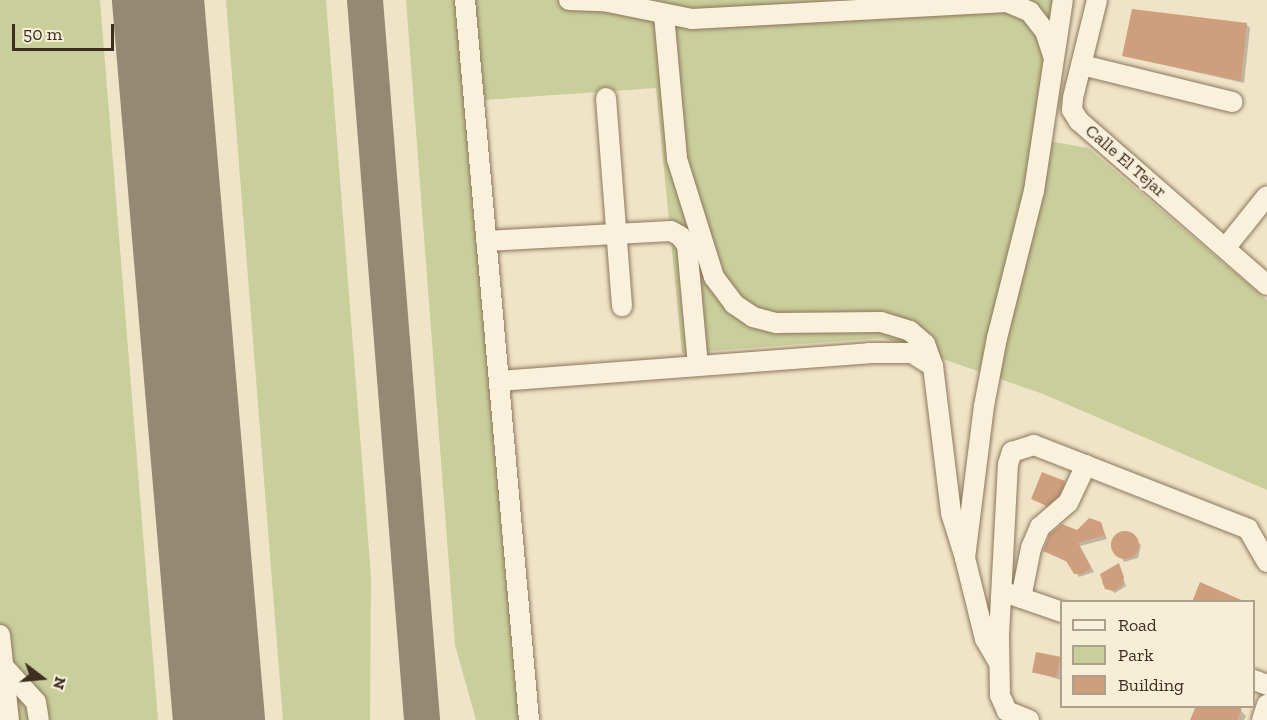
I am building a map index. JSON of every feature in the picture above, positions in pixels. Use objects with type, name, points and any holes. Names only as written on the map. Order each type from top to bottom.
[{"type":"street","points":[[465,0],[529,720]]},
{"type":"street","points":[[569,0],[634,6],[664,15],[751,18],[1007,2],[1030,12],[1045,31],[1054,59]]},
{"type":"street","points":[[964,558],[984,406],[997,338],[1034,191],[1063,0]]},
{"type":"street","name":"Calle El Tejar","points":[[1097,0],[1072,110],[1079,121],[1267,285]]},
{"type":"street","points":[[664,15],[678,159],[714,277],[734,304],[753,317],[776,324],[880,322],[910,330],[925,344],[933,366],[951,513],[985,639],[999,663]]},
{"type":"street","points":[[1082,65],[1233,102]]},
{"type":"street","points":[[606,98],[622,306]]},
{"type":"street","points":[[1226,248],[1267,196]]},
{"type":"street","points":[[486,241],[671,231],[687,245],[698,365]]},
{"type":"street","points":[[499,381],[899,352],[924,357],[933,366]]},
{"type":"street","points":[[1029,720],[1004,715],[1000,695],[1001,591],[1008,464],[1012,452],[1034,445],[1248,529],[1267,562]]},
{"type":"street","points":[[1021,598],[1031,548],[1040,528],[1068,503],[1086,465]]},
{"type":"street","points":[[1001,591],[1060,611]]},
{"type":"street","points":[[0,635],[9,720]]},
{"type":"street","points":[[4,667],[36,702],[39,720]]},
{"type":"street","points":[[1262,720],[1267,705]]},
{"type":"green space","points":[[0,0],[100,0],[158,720],[0,720]]},
{"type":"green space","points":[[226,0],[326,0],[371,576],[370,720],[283,720]]},
{"type":"green space","points":[[406,0],[1074,0],[1052,85],[1049,141],[1088,148],[1267,300],[1267,490],[1043,394],[883,338],[682,353],[656,88],[469,101],[519,720],[476,720],[455,645]]},
{"type":"building","points":[[1132,9],[1247,23],[1241,81],[1122,56]]},
{"type":"building","points":[[1042,472],[1065,481],[1058,496],[1047,506],[1031,499]]},
{"type":"building","points":[[1089,518],[1101,522],[1105,535],[1078,543],[1091,568],[1083,574],[1074,574],[1066,561],[1043,551],[1050,534],[1062,524],[1077,530]]},
{"type":"building","points":[[1125,531],[1135,535],[1139,545],[1135,555],[1125,559],[1115,555],[1111,545],[1115,535]]},
{"type":"building","points":[[1119,563],[1124,577],[1122,586],[1114,591],[1105,589],[1100,574]]},
{"type":"building","points":[[1200,582],[1241,600],[1193,600]]},
{"type":"building","points":[[1036,652],[1060,657],[1057,677],[1032,673]]},
{"type":"building","points":[[1195,708],[1242,709],[1237,720],[1190,720]]},
{"type":"taxiway","points":[[365,0],[422,720]]},
{"type":"runway","points":[[158,0],[219,720]]}]
